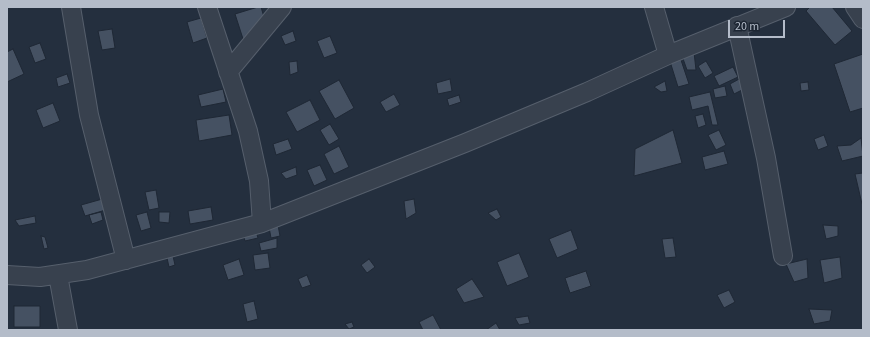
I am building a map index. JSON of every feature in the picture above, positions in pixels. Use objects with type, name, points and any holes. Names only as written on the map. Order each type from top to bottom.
[{"type":"street","points":[[71,7],[89,115],[126,260]]},
{"type":"street","points":[[207,7],[248,131],[259,181],[262,223]]},
{"type":"street","points":[[228,72],[282,7]]},
{"type":"street","points":[[654,7],[668,55]]},
{"type":"street","points":[[7,275],[40,277],[88,270],[262,223],[580,95],[668,55],[786,7]]},
{"type":"street","points":[[854,7],[863,19]]},
{"type":"street","points":[[737,26],[766,158],[783,256]]},
{"type":"street","points":[[58,275],[68,330]]},
{"type":"building","points":[[261,7],[269,34],[244,42],[235,14]]},
{"type":"building","points":[[810,7],[832,7],[852,31],[835,45],[806,11]]},
{"type":"building","points":[[201,18],[207,38],[193,43],[187,22]]},
{"type":"building","points":[[112,29],[115,48],[102,50],[98,31]]},
{"type":"building","points":[[293,31],[296,41],[285,45],[281,36]]},
{"type":"building","points":[[330,36],[337,53],[324,58],[317,41]]},
{"type":"building","points":[[40,43],[46,59],[35,63],[29,47]]},
{"type":"building","points":[[13,49],[24,74],[7,82],[7,52]]},
{"type":"building","points":[[678,51],[689,84],[678,87],[668,55]]},
{"type":"building","points":[[694,52],[696,70],[687,70],[681,53]]},
{"type":"building","points":[[863,54],[863,108],[850,112],[834,64]]},
{"type":"building","points":[[297,61],[298,72],[290,75],[289,62]]},
{"type":"building","points":[[706,61],[713,73],[705,78],[698,66]]},
{"type":"building","points":[[733,67],[738,77],[719,86],[714,76]]},
{"type":"building","points":[[67,74],[70,83],[58,87],[56,78]]},
{"type":"building","points":[[741,78],[746,88],[734,94],[730,84]]},
{"type":"building","points":[[450,79],[452,91],[438,94],[436,83]]},
{"type":"building","points":[[339,80],[354,108],[335,119],[319,91]]},
{"type":"building","points":[[665,81],[667,91],[661,92],[654,87]]},
{"type":"building","points":[[808,82],[809,90],[801,91],[800,83]]},
{"type":"building","points":[[725,86],[727,96],[715,98],[713,89]]},
{"type":"building","points":[[223,89],[226,102],[201,107],[198,95]]},
{"type":"building","points":[[710,92],[718,125],[712,125],[708,106],[692,110],[689,97]]},
{"type":"building","points":[[394,94],[400,105],[386,112],[380,102]]},
{"type":"building","points":[[459,95],[461,102],[449,106],[447,99]]},
{"type":"building","points":[[310,100],[320,120],[297,132],[286,112]]},
{"type":"building","points":[[53,103],[60,121],[43,128],[36,110]]},
{"type":"building","points":[[703,114],[706,125],[698,128],[695,116]]},
{"type":"building","points":[[229,115],[232,135],[199,141],[196,120]]},
{"type":"building","points":[[330,124],[339,139],[329,145],[320,130]]},
{"type":"building","points":[[673,130],[682,163],[634,176],[635,149]]},
{"type":"building","points":[[719,130],[726,145],[716,150],[708,135]]},
{"type":"building","points":[[824,135],[828,146],[818,150],[814,139]]},
{"type":"building","points":[[861,138],[863,156],[842,161],[837,146],[851,145]]},
{"type":"building","points":[[288,139],[292,149],[276,155],[273,144]]},
{"type":"building","points":[[339,146],[349,167],[334,174],[324,154]]},
{"type":"building","points":[[724,151],[728,164],[705,170],[702,157]]},
{"type":"building","points":[[320,165],[327,180],[314,186],[307,170]]},
{"type":"building","points":[[296,167],[297,175],[286,179],[281,173]]},
{"type":"building","points":[[863,173],[863,204],[862,204],[855,174]]},
{"type":"building","points":[[156,190],[159,208],[149,210],[145,192]]},
{"type":"building","points":[[113,196],[116,207],[85,216],[81,205]]},
{"type":"building","points":[[414,199],[416,213],[406,219],[404,201]]},
{"type":"building","points":[[211,207],[213,220],[190,224],[188,211]]},
{"type":"building","points":[[497,209],[501,217],[496,220],[488,213]]},
{"type":"building","points":[[101,212],[103,220],[92,224],[89,215]]},
{"type":"building","points":[[147,212],[151,228],[141,231],[136,215]]},
{"type":"building","points":[[159,212],[170,212],[169,223],[159,222]]},
{"type":"building","points":[[35,216],[36,223],[19,226],[15,220]]},
{"type":"building","points":[[278,225],[280,236],[271,238],[269,227]]},
{"type":"building","points":[[823,225],[838,226],[838,236],[826,239]]},
{"type":"building","points":[[571,230],[578,249],[557,258],[549,239]]},
{"type":"building","points":[[256,231],[258,238],[245,241],[243,234]]},
{"type":"building","points":[[41,236],[45,237],[48,248],[44,249]]},
{"type":"building","points":[[277,238],[277,248],[261,251],[259,243]]},
{"type":"building","points":[[673,238],[676,257],[665,258],[662,239]]},
{"type":"building","points":[[268,253],[270,268],[255,270],[253,255]]},
{"type":"building","points":[[519,253],[529,277],[507,286],[497,262]]},
{"type":"building","points":[[173,256],[175,265],[169,267],[167,258]]},
{"type":"building","points":[[840,257],[842,278],[824,283],[820,260]]},
{"type":"building","points":[[239,259],[244,275],[228,280],[223,265]]},
{"type":"building","points":[[369,259],[375,267],[367,273],[361,265]]},
{"type":"building","points":[[807,259],[808,278],[794,282],[786,264]]},
{"type":"building","points":[[586,271],[591,286],[570,293],[565,278]]},
{"type":"building","points":[[307,275],[311,285],[302,288],[298,279]]},
{"type":"building","points":[[472,279],[484,297],[464,303],[456,289]]},
{"type":"building","points":[[729,290],[735,302],[724,308],[717,295]]},
{"type":"building","points":[[254,301],[258,319],[247,322],[243,304]]},
{"type":"building","points":[[14,306],[40,306],[40,327],[14,327]]},
{"type":"building","points":[[809,309],[832,310],[830,321],[814,324]]},
{"type":"building","points":[[433,315],[441,330],[423,330],[419,322]]},
{"type":"building","points":[[528,316],[530,323],[519,325],[515,318]]},
{"type":"building","points":[[352,322],[354,327],[349,329],[345,324]]},
{"type":"building","points":[[496,323],[500,330],[486,330]]}]
